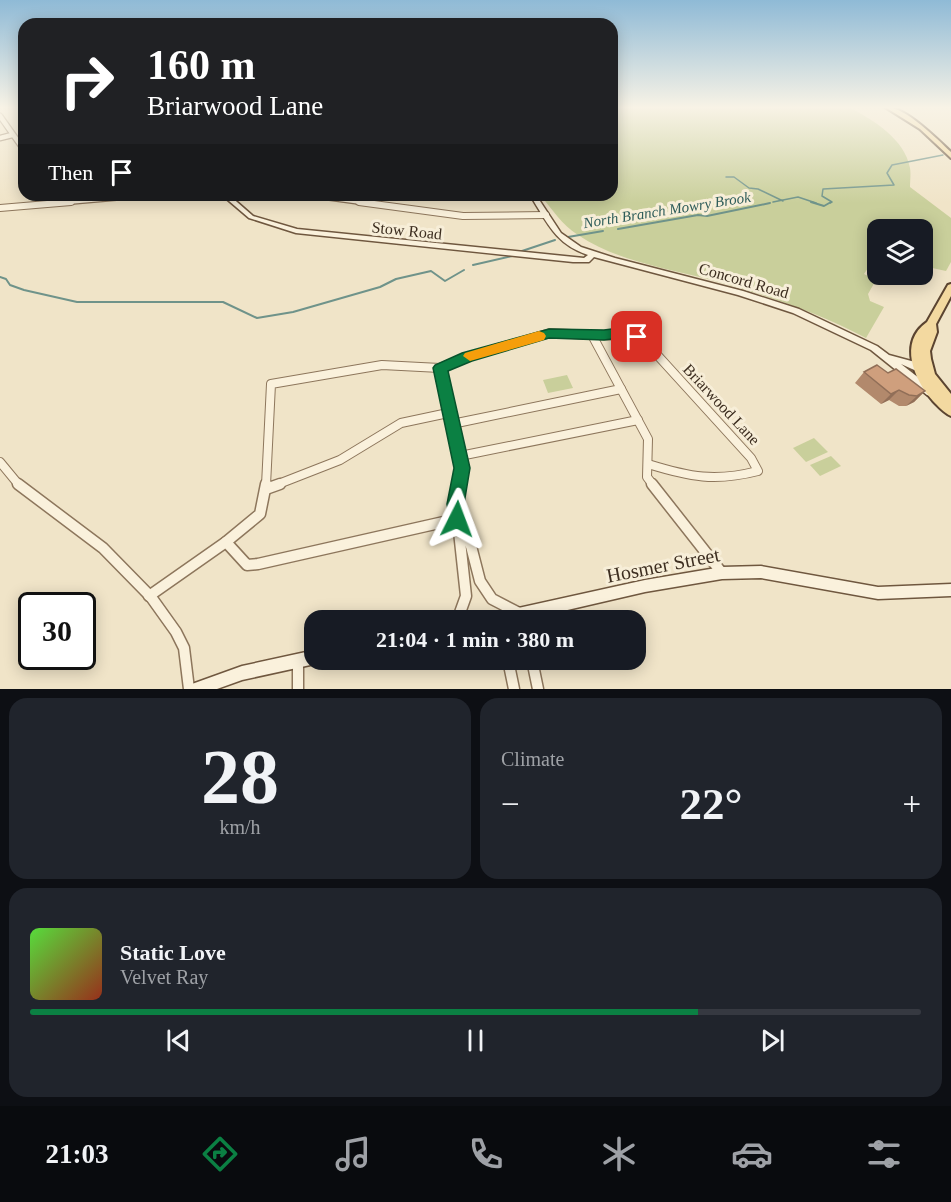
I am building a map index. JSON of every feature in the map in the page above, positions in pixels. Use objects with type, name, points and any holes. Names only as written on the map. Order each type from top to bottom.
[{"type":"main road","points":[[948,148],[951,156]]},
{"type":"main road","points":[[950,404],[930,388],[915,352],[917,343],[926,327],[932,324],[951,287]]},
{"type":"street","points":[[0,208],[78,201]]},
{"type":"street","name":"Stow Road","points":[[232,201],[251,217],[277,226],[307,232],[573,260],[586,260],[593,254]]},
{"type":"street","points":[[354,201],[463,216],[546,215]]},
{"type":"street","name":"Concord Road","points":[[537,201],[563,239],[593,254],[733,291],[796,311],[854,337],[889,358],[950,404]]},
{"type":"street","name":"Briarwood Lane","points":[[149,596],[226,542],[260,514],[266,489],[271,384],[382,365],[440,368],[467,357],[549,333],[592,335],[620,333],[637,337],[650,347],[751,458],[758,471],[729,479],[700,479],[648,464]]},
{"type":"street","points":[[592,335],[648,440],[647,477],[722,573]]},
{"type":"street","points":[[889,358],[923,370]]},
{"type":"street","points":[[900,367],[923,370]]},
{"type":"street","points":[[440,368],[448,413],[462,468],[456,504],[466,596],[461,610]]},
{"type":"street","points":[[452,424],[621,389]]},
{"type":"street","points":[[266,489],[340,460],[401,423],[448,413]]},
{"type":"street","points":[[460,456],[638,420]]},
{"type":"street","points":[[0,462],[15,484],[96,543],[166,615],[180,640],[189,671],[189,689]]},
{"type":"street","points":[[226,542],[247,565],[258,564],[457,519]]},
{"type":"street","points":[[457,519],[471,546],[480,581],[492,599],[510,610]]},
{"type":"street","name":"Hosmer Street","points":[[554,610],[645,586],[722,573],[761,572],[878,593],[951,590]]},
{"type":"street","points":[[197,689],[242,673],[304,659]]},
{"type":"street","points":[[298,660],[298,689]]},
{"type":"street","points":[[510,670],[514,689]]},
{"type":"street","points":[[534,670],[538,689]]},
{"type":"green space","points":[[618,139],[895,139],[907,158],[910,187],[951,218],[951,262],[946,271],[933,268],[933,219],[867,219],[867,270],[864,274],[867,276],[867,285],[873,285],[868,294],[870,301],[884,307],[866,338],[808,311],[769,297],[624,257],[592,244],[572,231],[545,201],[618,201]]},
{"type":"green space","points":[[567,375],[573,388],[548,393],[543,380]]},
{"type":"green space","points":[[814,438],[828,452],[806,462],[793,448]]},
{"type":"green space","points":[[831,456],[841,466],[820,476],[810,465]]},
{"type":"building","points":[[877,365],[888,373],[896,369],[925,391],[917,396],[899,390],[891,394],[864,372]]},
{"type":"waterway","name":"North Branch Mowry Brook","points":[[830,203],[832,202],[822,196],[823,189],[894,185],[887,173],[892,165],[943,155]]},
{"type":"waterway","points":[[726,177],[734,177],[749,188],[758,189],[782,200]]},
{"type":"waterway","name":"North Branch Mowry Brook","points":[[782,200],[798,197],[816,203]]},
{"type":"waterway","name":"North Branch Mowry Brook","points":[[773,202],[782,200]]},
{"type":"waterway","name":"North Branch Mowry Brook","points":[[811,202],[824,206],[831,202]]},
{"type":"waterway","name":"North Branch Mowry Brook","points":[[618,229],[698,215],[707,216],[770,203]]},
{"type":"waterway","name":"North Branch Mowry Brook","points":[[568,237],[603,231]]},
{"type":"waterway","name":"North Branch Mowry Brook","points":[[522,251],[555,240]]},
{"type":"waterway","name":"North Branch Mowry Brook","points":[[473,265],[512,256]]},
{"type":"waterway","name":"North Branch Mowry Brook","points":[[0,277],[6,279],[10,285],[24,290],[77,302],[223,302],[257,318],[293,312],[380,287],[396,279],[431,271],[445,281],[464,270]]},
{"type":"slow traffic","points":[[470,356],[539,336]]},
{"type":"route","points":[[457,519],[456,504],[462,468],[448,413],[440,368],[467,357],[549,333],[592,335],[620,333],[637,337]]}]
